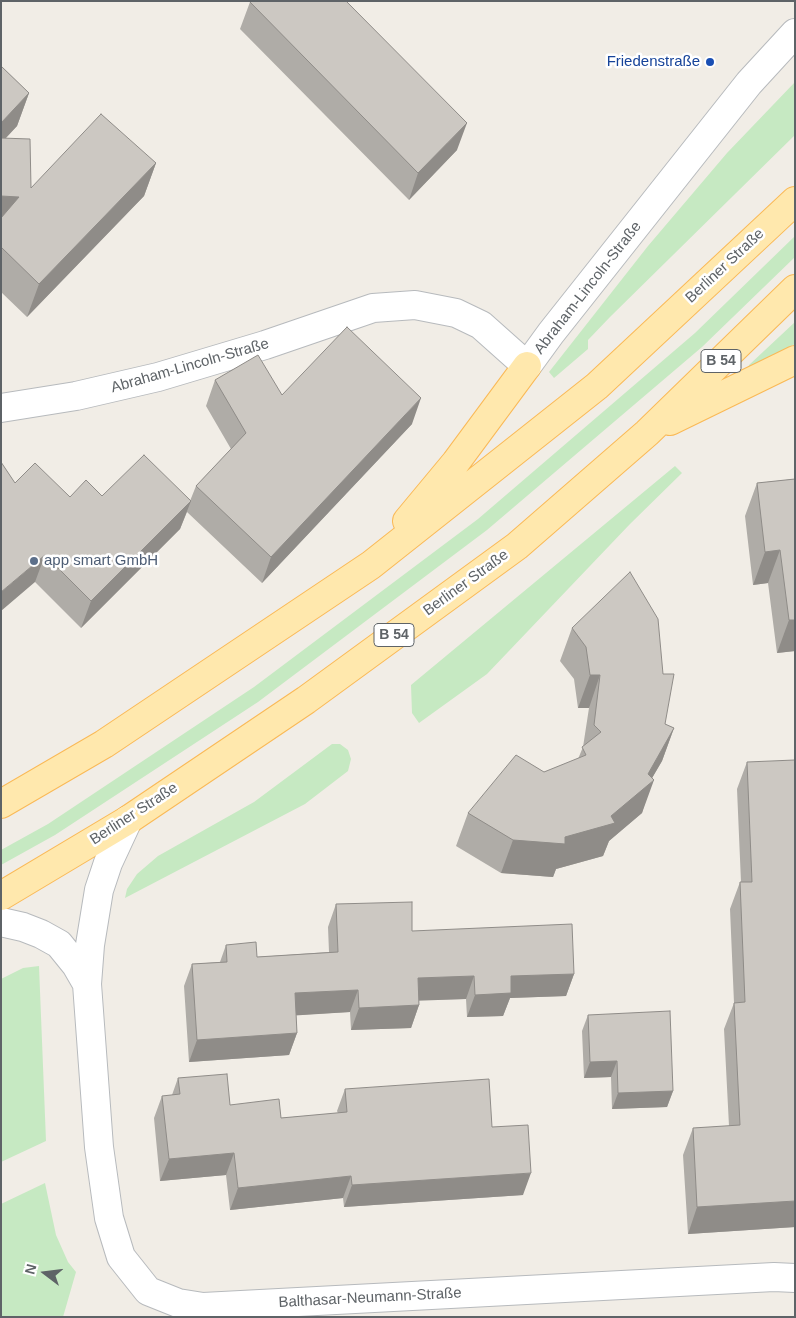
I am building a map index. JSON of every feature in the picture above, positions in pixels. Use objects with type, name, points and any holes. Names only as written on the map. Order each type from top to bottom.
[{"type":"main road","name":"Berliner Straße","points":[[1,804],[104,744],[371,565],[597,386],[795,201]]},
{"type":"main road","name":"Berliner Straße","points":[[1,896],[128,820],[306,700],[516,546],[646,433],[795,289]]},
{"type":"main road","points":[[646,433],[795,360]]},
{"type":"main road","points":[[371,565],[456,462],[527,366]]},
{"type":"street","name":"Abraham-Lincoln-Straße","points":[[1,408],[76,396],[158,377],[265,345],[373,308],[415,305],[456,313],[481,325],[527,366],[749,83],[795,33]]},
{"type":"street","name":"Balthasar-Neumann-Straße","points":[[128,820],[108,863],[99,890],[86,984],[99,1147],[109,1218],[121,1257],[148,1290],[178,1303],[203,1307],[774,1277],[795,1278]]},
{"type":"street","name":"Balthasar-Neumann-Straße","points":[[1,922],[23,927],[59,944],[76,965],[86,984]]},
{"type":"green space","points":[[795,82],[795,135],[610,317],[588,340],[588,349],[554,378],[549,372],[648,246],[727,153]]},
{"type":"green space","points":[[795,236],[795,257],[702,347],[487,530],[258,702],[55,835],[1,865],[1,850],[48,824],[254,687],[478,519],[695,333]]},
{"type":"green space","points":[[795,322],[795,344],[748,370],[749,365]]},
{"type":"green space","points":[[675,466],[682,473],[630,524],[487,674],[419,723],[412,713],[411,685]]},
{"type":"green space","points":[[332,744],[340,744],[348,750],[351,759],[348,771],[305,804],[125,898],[127,889],[137,874],[158,856],[254,802]]},
{"type":"green space","points":[[39,966],[46,1141],[1,1162],[1,979],[23,968]]},
{"type":"green space","points":[[45,1183],[56,1235],[68,1262],[76,1272],[63,1317],[1,1317],[1,1204]]},
{"type":"building","points":[[251,1],[346,1],[467,123],[418,173]]},
{"type":"building","points":[[1,66],[29,93],[1,123]]},
{"type":"building","points":[[101,114],[156,163],[39,284],[1,247],[1,218],[19,197],[1,196],[1,138],[30,139],[31,188]]},
{"type":"building","points":[[347,327],[421,398],[271,557],[196,486],[246,433],[215,380],[258,355],[282,395]]},
{"type":"building","points":[[144,455],[191,501],[91,601],[45,555],[1,592],[1,462],[15,483],[35,463],[70,497],[86,480],[102,496]]},
{"type":"building","points":[[795,479],[795,620],[789,620],[780,550],[765,552],[757,483]]},
{"type":"building","points":[[630,572],[658,619],[663,674],[674,674],[665,724],[674,728],[648,774],[654,780],[611,816],[615,823],[565,837],[565,844],[513,840],[468,813],[516,755],[544,772],[586,755],[582,747],[601,732],[594,725],[600,675],[590,675],[586,647],[572,628]]},
{"type":"building","points":[[795,760],[795,1201],[697,1207],[693,1128],[740,1125],[734,1003],[745,1002],[740,882],[752,882],[747,762]]},
{"type":"building","points":[[412,902],[412,931],[572,924],[574,974],[511,976],[511,993],[475,995],[474,976],[418,978],[419,1005],[359,1008],[358,990],[295,993],[297,1033],[197,1040],[192,964],[227,962],[226,945],[256,942],[257,957],[338,952],[336,904]]},
{"type":"building","points":[[670,1011],[673,1091],[618,1093],[617,1061],[590,1062],[588,1015]]},
{"type":"building","points":[[227,1074],[230,1105],[279,1099],[281,1118],[347,1112],[345,1089],[489,1079],[492,1127],[528,1125],[531,1173],[352,1185],[351,1176],[238,1188],[234,1153],[169,1159],[162,1096],[180,1094],[178,1078]]},
{"type":"place","name":"Friedenstraße","points":[[710,62]]},
{"type":"place","name":"app smart GmbH","points":[[34,561]]}]
